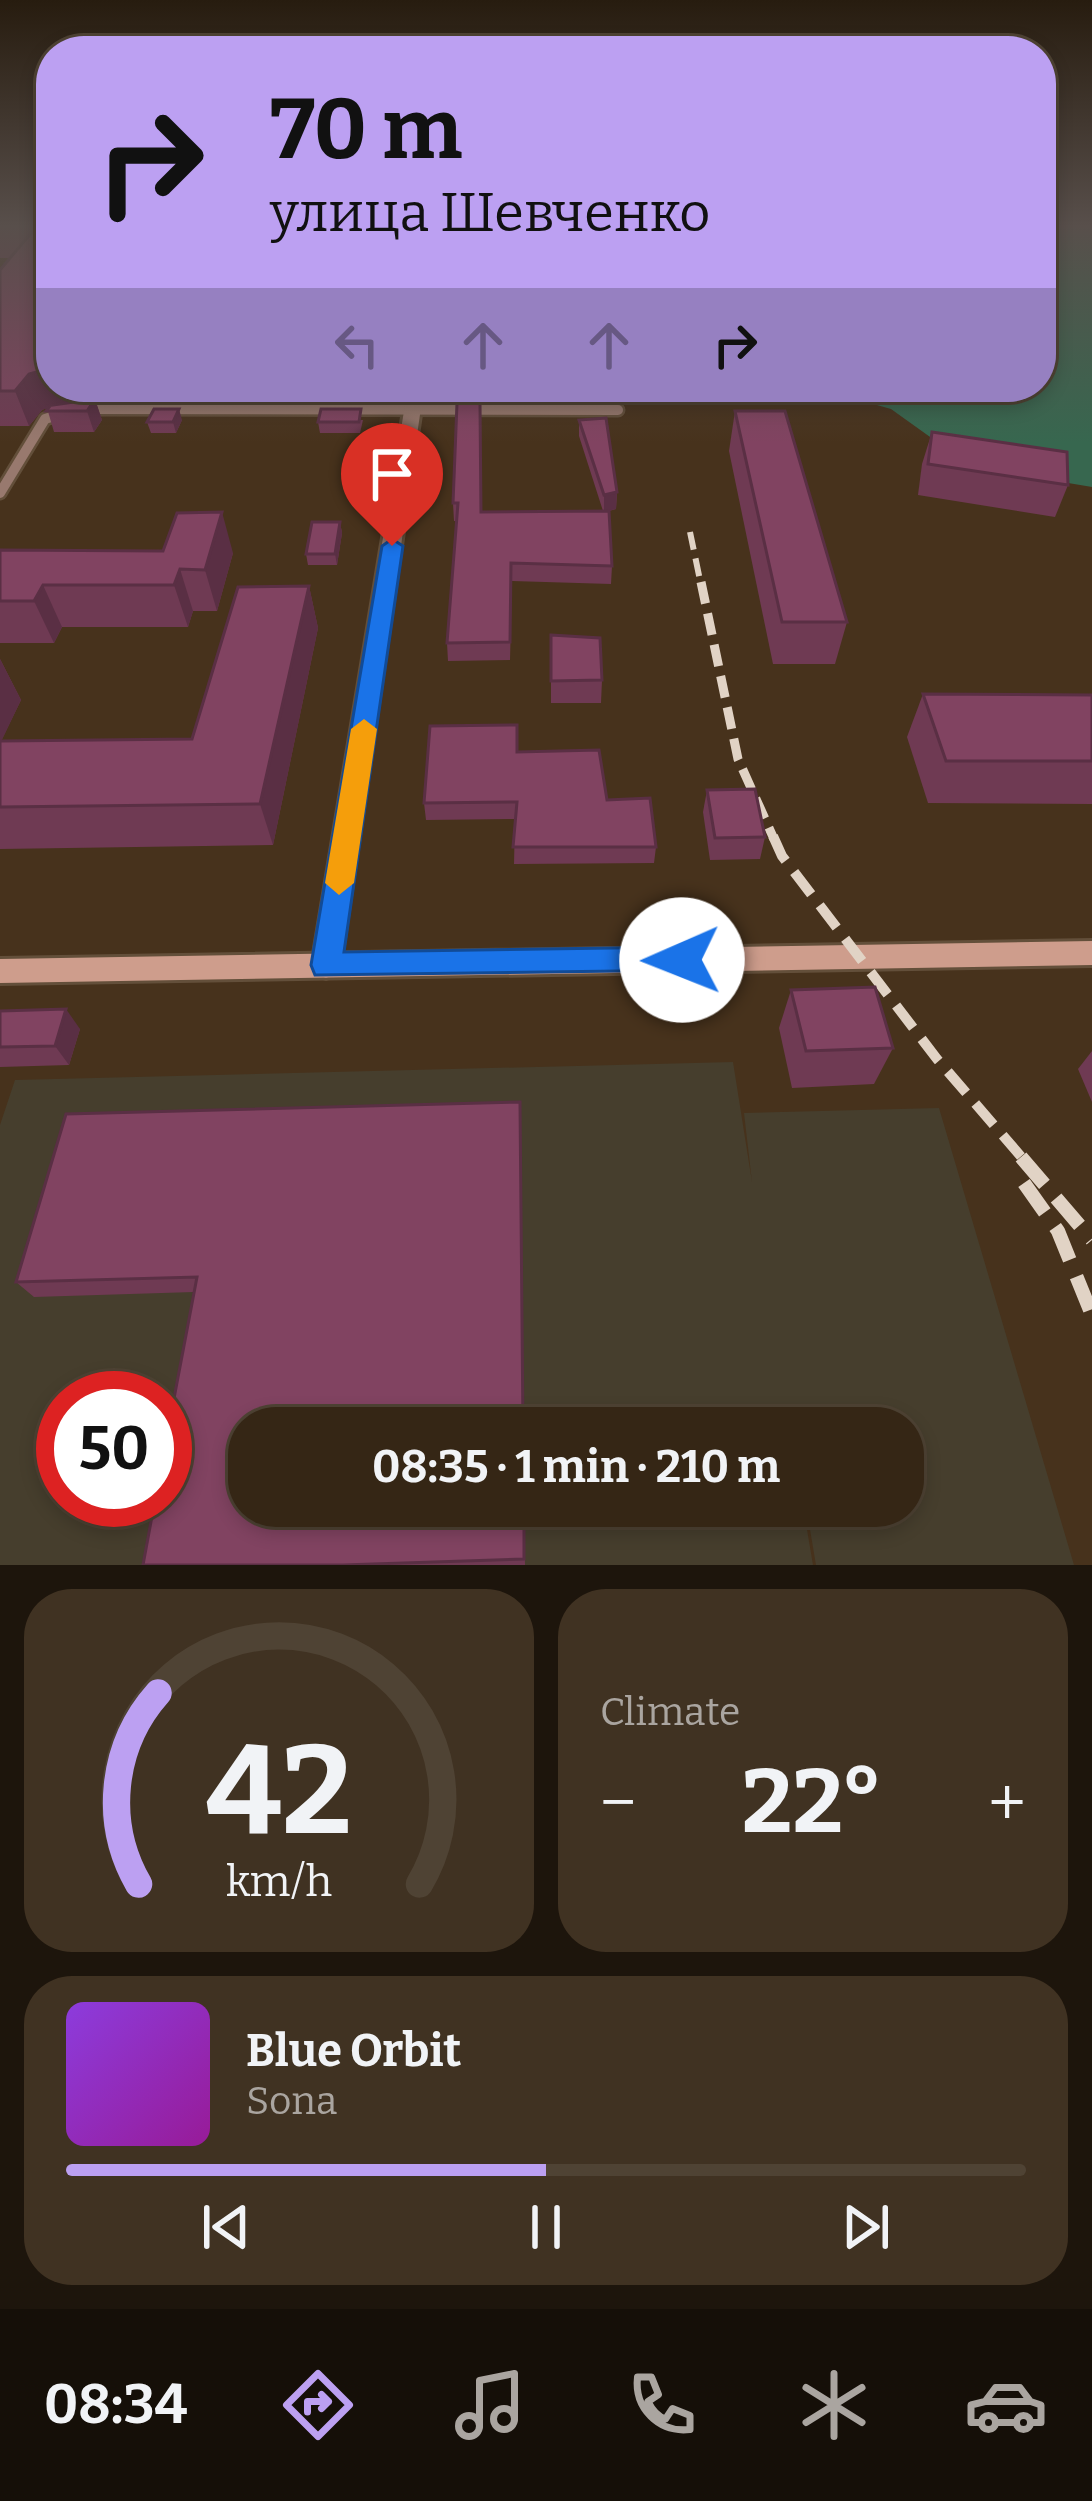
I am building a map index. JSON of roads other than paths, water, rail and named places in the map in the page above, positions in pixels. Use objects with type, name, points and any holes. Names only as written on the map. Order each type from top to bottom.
[{"type":"main road","points":[[0,970],[1092,953]]},
{"type":"street","points":[[326,965],[414,402]]},
{"type":"lane","points":[[0,493],[45,419],[75,410],[269,402]]},
{"type":"lane","points":[[502,402],[618,410]]},
{"type":"railway","points":[[690,532],[701,585]]},
{"type":"railway","points":[[701,582],[738,759],[774,839]]},
{"type":"railway","points":[[773,836],[782,856],[937,1059],[1024,1160]]},
{"type":"railway","points":[[1021,1157],[1092,1240]]},
{"type":"railway","points":[[1024,1183],[1058,1231],[1092,1315]]}]
